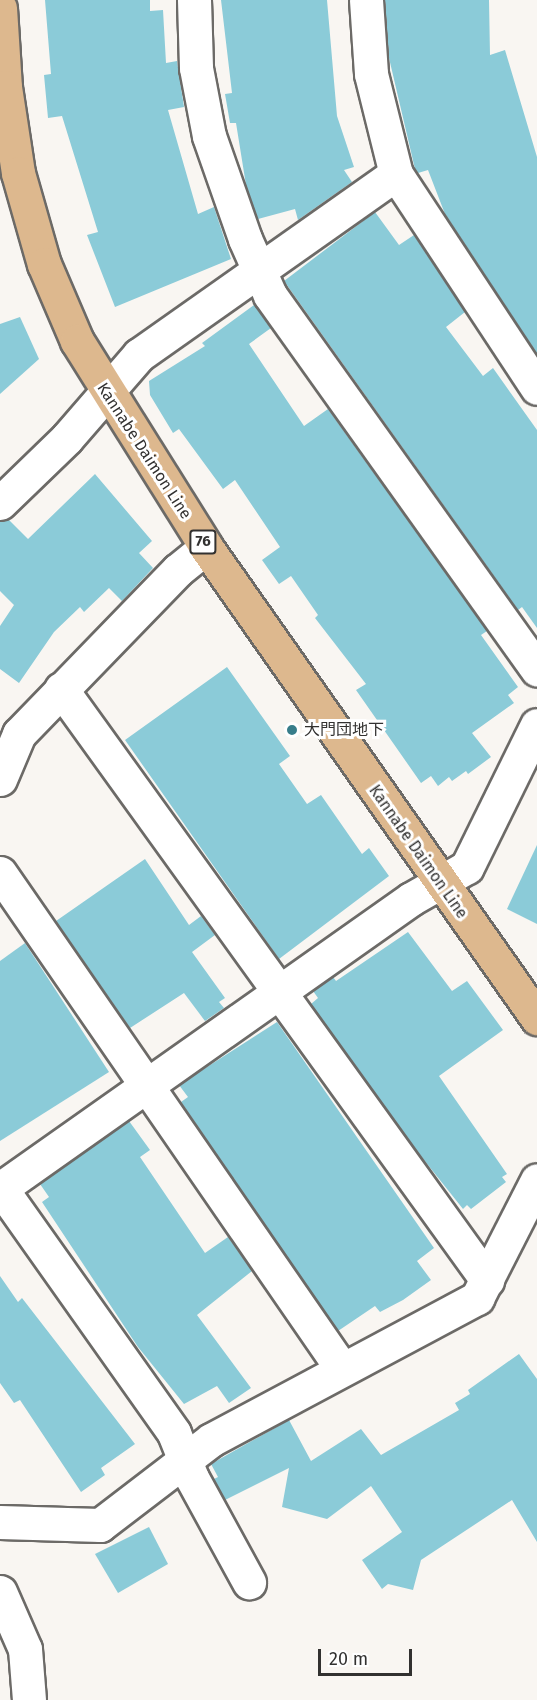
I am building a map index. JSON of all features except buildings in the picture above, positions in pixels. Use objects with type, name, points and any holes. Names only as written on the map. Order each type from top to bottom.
[{"type":"main road","name":"Kannabe Daimon Line","points":[[0,8],[9,171],[44,264],[106,394],[206,547],[439,883],[537,1018]]},
{"type":"street","points":[[194,0],[196,68],[209,136],[260,272],[277,305],[537,669]]},
{"type":"street","points":[[366,0],[371,74],[396,174],[537,388]]},
{"type":"street","points":[[0,503],[106,394],[139,355],[260,272],[396,174]]},
{"type":"street","points":[[0,779],[19,734],[178,570],[206,547]]},
{"type":"street","points":[[61,689],[283,992],[487,1280]]},
{"type":"street","points":[[249,1582],[183,1457],[174,1433],[0,1188],[146,1089],[439,883],[467,867],[476,854],[537,725]]},
{"type":"street","points":[[0,873],[146,1089],[342,1369]]},
{"type":"street","points":[[0,1522],[100,1525],[162,1482],[183,1457],[477,1298],[537,1180]]},
{"type":"street","points":[[0,1592],[25,1649],[28,1700]]},
{"type":"place","name":"大門団地下","points":[[292,730]]}]
